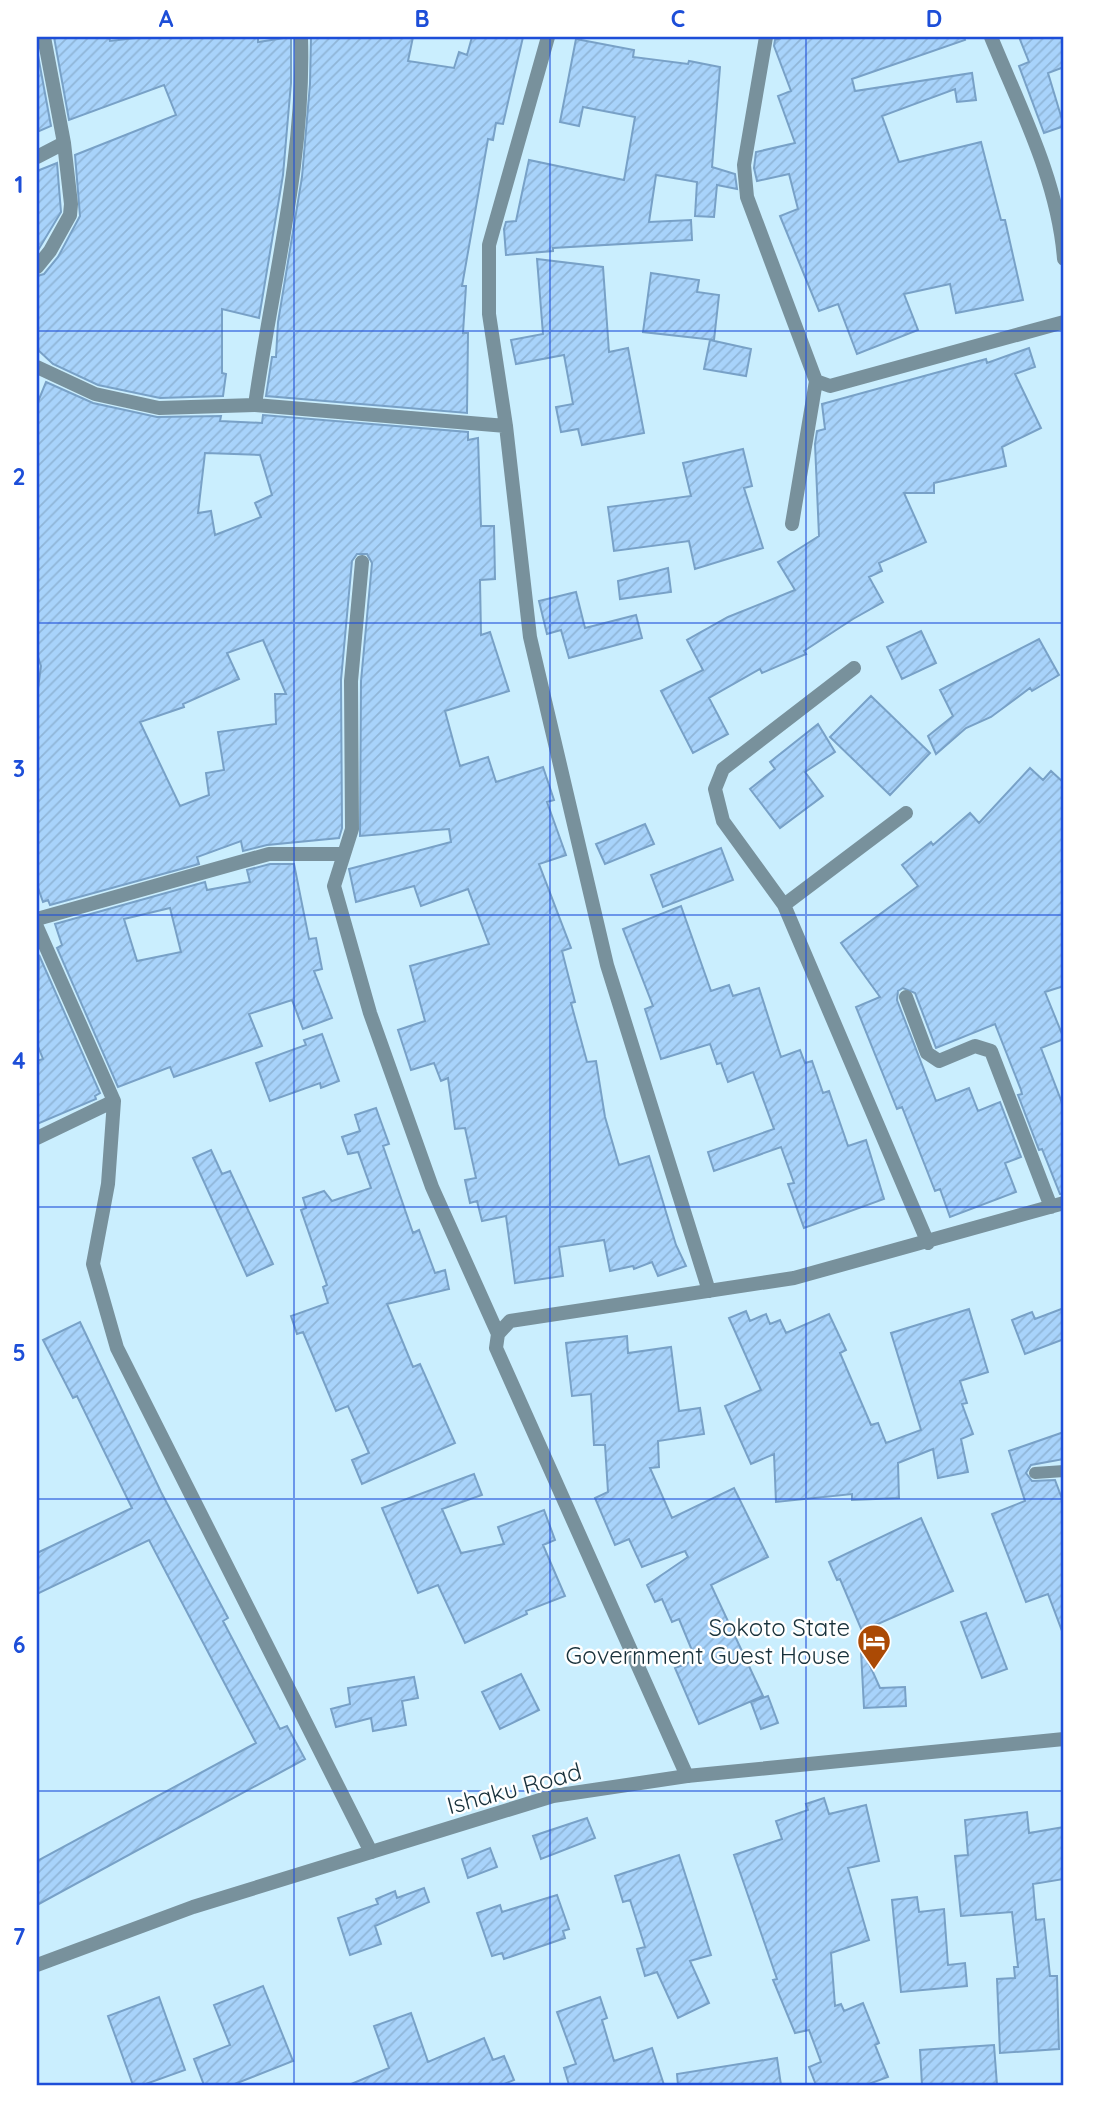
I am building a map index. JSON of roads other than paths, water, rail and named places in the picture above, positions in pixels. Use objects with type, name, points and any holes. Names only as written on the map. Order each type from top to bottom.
[{"type":"street","points":[[37,267],[50,251],[70,215],[64,143],[44,37]]},
{"type":"street","points":[[255,405],[268,313],[291,202],[303,87],[301,37]]},
{"type":"street","points":[[548,37],[489,245],[489,314],[506,426],[530,636],[607,965],[709,1291]]},
{"type":"street","points":[[765,37],[744,164],[747,197],[816,381],[792,524]]},
{"type":"street","points":[[991,37],[1039,152],[1063,239],[1064,259]]},
{"type":"street","points":[[37,157],[64,143]]},
{"type":"street","points":[[816,381],[830,386],[1064,322]]},
{"type":"street","points":[[37,366],[95,394],[159,408],[255,405],[506,426]]},
{"type":"street","points":[[362,562],[351,681],[352,829],[334,886],[370,1013],[432,1187],[498,1334],[496,1349],[687,1776]]},
{"type":"street","points":[[854,668],[723,769],[715,789],[723,821],[784,905],[928,1243]]},
{"type":"street","points":[[784,905],[906,813]]},
{"type":"street","points":[[37,919],[269,854],[343,854]]},
{"type":"street","points":[[37,927],[114,1101],[108,1184],[93,1264],[117,1348],[371,1852]]},
{"type":"street","points":[[498,1334],[510,1321],[794,1278],[1058,1205],[991,1051],[975,1046],[939,1061],[927,1053],[906,997]]},
{"type":"street","points":[[37,1138],[114,1101]]},
{"type":"street","name":"Ishaku Road","points":[[37,1965],[192,1907],[553,1796],[687,1776],[1064,1739]]},
{"type":"lane","points":[[1035,1473],[1064,1471]]},
{"type":"place","name":"Sokoto State Government Guest House","points":[[874,1671]]}]
